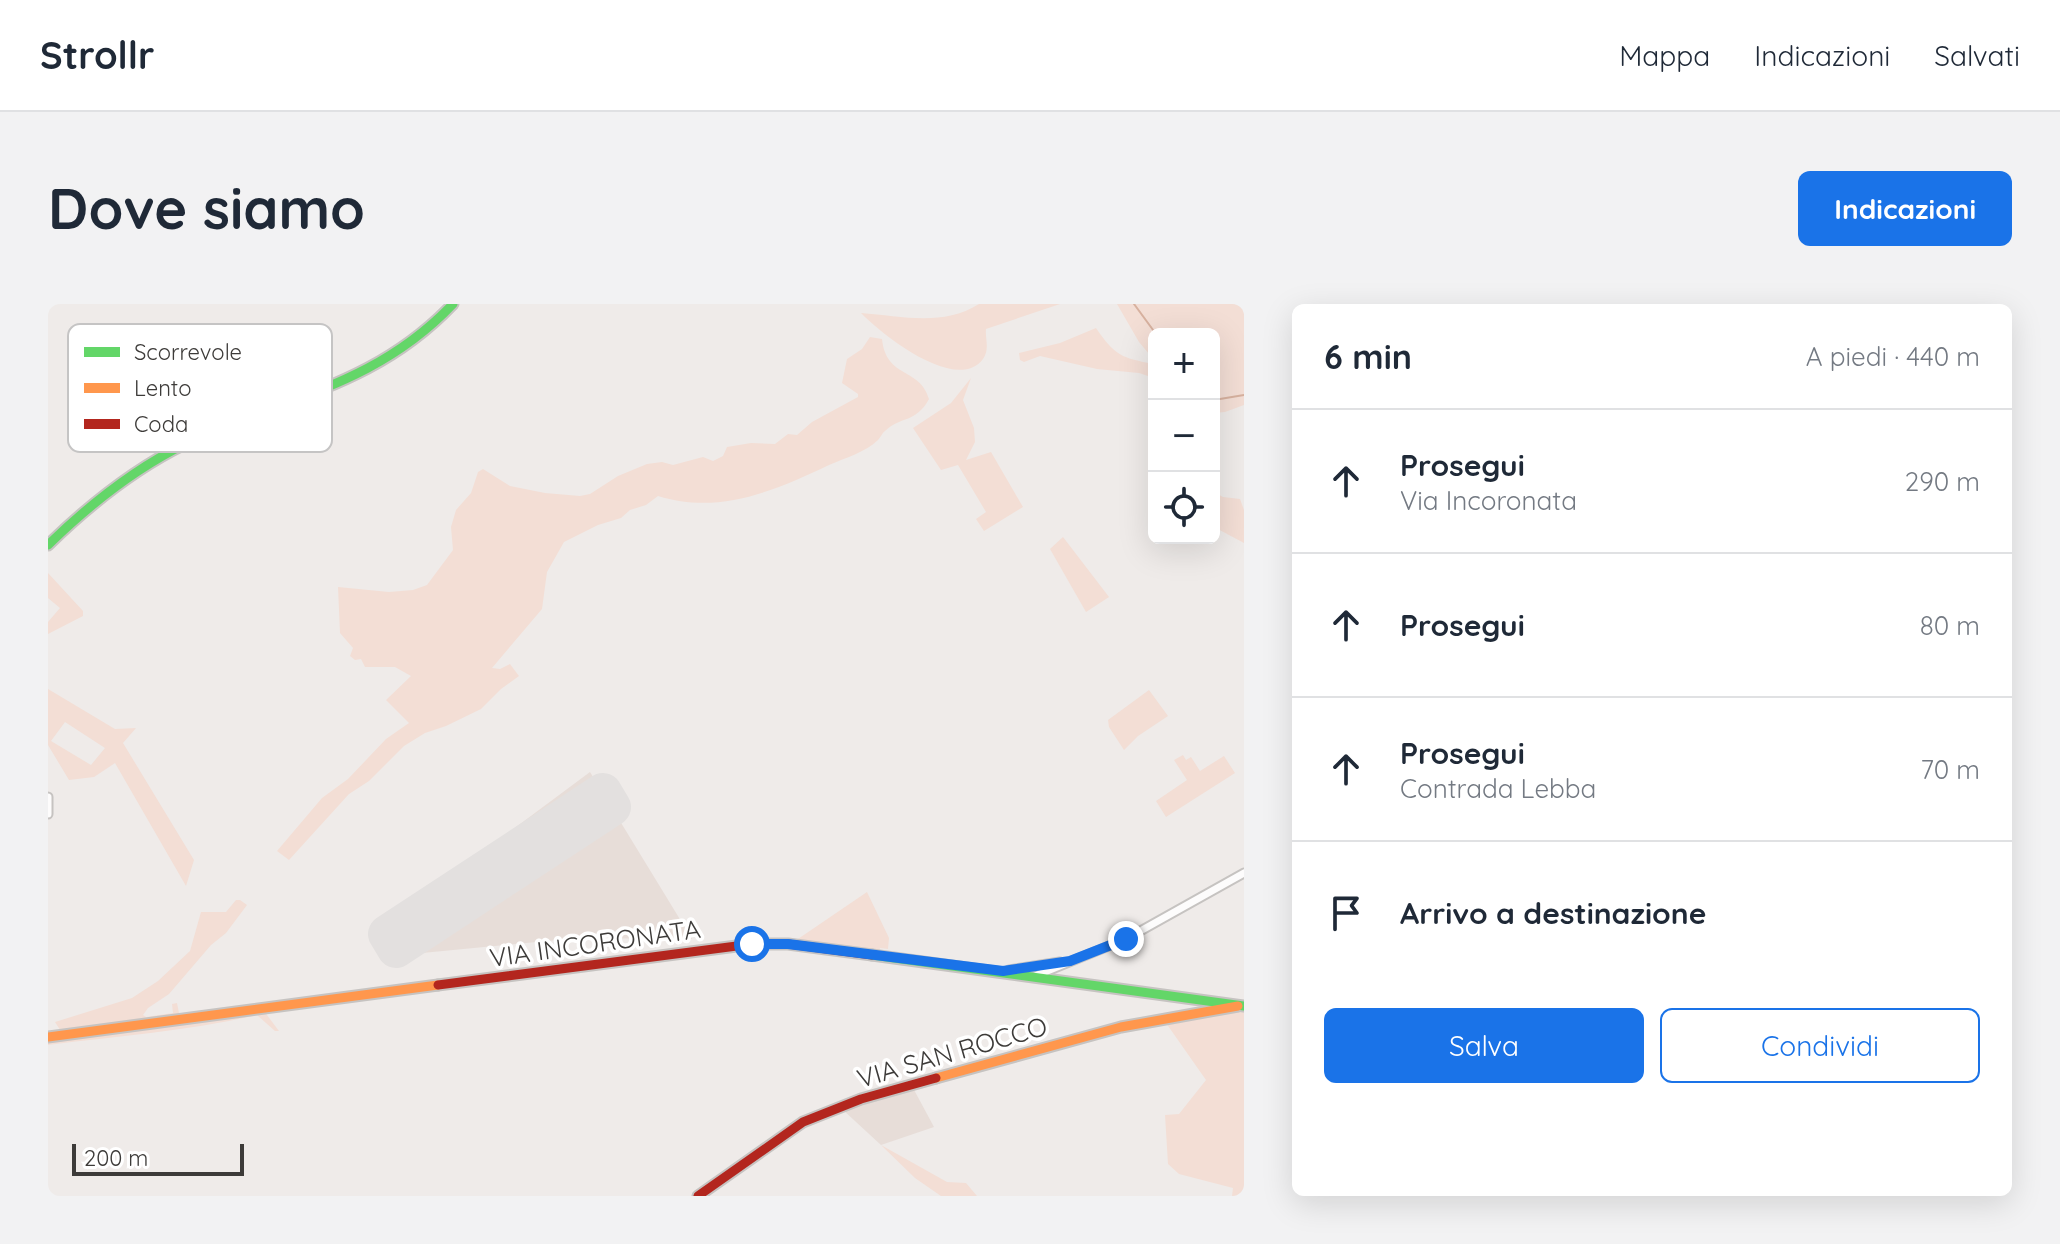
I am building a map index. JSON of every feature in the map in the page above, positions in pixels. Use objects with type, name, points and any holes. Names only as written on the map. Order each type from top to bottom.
[{"type":"main road","points":[[332,384],[381,362],[409,344],[453,304]]},
{"type":"main road","points":[[48,545],[98,500],[171,452]]},
{"type":"main road","name":"VIA INCORONATA","points":[[48,1037],[752,944],[788,944],[1003,971],[1243,1006]]},
{"type":"main road","name":"VIA SAN ROCCO","points":[[698,1196],[803,1122],[861,1099],[1121,1027],[1243,1006]]},
{"type":"street","points":[[48,797],[48,814]]},
{"type":"street","points":[[1035,976],[1126,939],[1244,873]]},
{"type":"street","points":[[1003,971],[1070,961]]},
{"type":"street","points":[[1070,961],[1063,970],[1072,981]]},
{"type":"street","points":[[1035,976],[1039,969],[1048,964]]},
{"type":"shaded area","points":[[979,304],[1060,304],[986,329],[987,348],[983,359],[971,368],[956,370],[920,357],[885,334],[861,313],[936,318],[951,316]]},
{"type":"shaded area","points":[[1117,304],[1244,304],[1244,405],[1220,412],[1220,328],[1148,328],[1148,353]]},
{"type":"shaded area","points":[[1096,328],[1120,354],[1148,363],[1148,376],[1097,369],[1040,356],[1024,362],[1020,360],[1019,353],[1060,343]]},
{"type":"shaded area","points":[[870,337],[882,339],[890,361],[925,389],[929,399],[919,412],[891,426],[861,451],[767,491],[703,503],[658,496],[621,518],[598,525],[564,542],[547,572],[542,609],[492,668],[500,669],[510,664],[519,676],[481,709],[425,733],[404,746],[369,781],[349,794],[289,860],[277,851],[322,798],[348,779],[386,739],[409,723],[386,700],[411,676],[395,667],[365,667],[361,659],[355,660],[350,656],[353,648],[340,633],[338,587],[389,592],[427,585],[453,550],[451,527],[456,510],[471,493],[478,472],[483,469],[510,486],[580,496],[590,494],[618,476],[647,464],[662,462],[673,465],[703,457],[713,461],[723,456],[727,447],[751,443],[775,444],[788,434],[797,435],[812,422],[858,397],[842,383],[847,359],[862,349]]},
{"type":"shaded area","points":[[971,378],[963,400],[974,428],[975,442],[966,460],[991,452],[1023,507],[984,531],[976,519],[986,512],[958,465],[941,470],[913,428],[951,403]]},
{"type":"shaded area","points":[[1220,495],[1240,499],[1244,510],[1244,543],[1220,530]]},
{"type":"shaded area","points":[[1063,537],[1109,597],[1086,612],[1050,549]]},
{"type":"shaded area","points":[[48,573],[83,611],[83,616],[48,634],[48,622],[60,608],[48,598]]},
{"type":"shaded area","points":[[48,689],[115,729],[136,728],[123,743],[194,860],[186,886],[115,763],[94,777],[69,780],[48,745]],"holes":[[[65,722],[105,748],[91,765],[51,741]]]},
{"type":"shaded area","points":[[1149,690],[1168,716],[1138,736],[1124,750],[1109,727],[1108,720]]},
{"type":"shaded area","points":[[1183,755],[1186,760],[1191,757],[1200,771],[1224,756],[1235,773],[1166,817],[1156,801],[1187,780],[1174,760]]},
{"type":"shaded area","points":[[590,772],[692,939],[578,938],[381,957],[387,923]]},
{"type":"shaded area","points":[[867,892],[889,938],[888,949],[880,948],[879,952],[795,941]]},
{"type":"shaded area","points":[[236,900],[247,905],[226,933],[211,945],[169,994],[143,1015],[173,1013],[172,1004],[177,1003],[179,1013],[186,1015],[62,1033],[55,1022],[132,998],[158,981],[190,951],[201,912],[226,912]]},
{"type":"shaded area","points":[[1244,1010],[1244,1196],[1232,1196],[1233,1188],[1179,1174],[1168,1164],[1165,1115],[1179,1114],[1206,1080],[1166,1023]]},
{"type":"shaded area","points":[[264,1011],[279,1031],[257,1015],[179,1029],[48,1045],[48,1041],[161,1028]]},
{"type":"shaded area","points":[[913,1088],[934,1127],[881,1145],[842,1109]]},
{"type":"shaded area","points":[[881,1145],[947,1182],[966,1183],[977,1196],[941,1196],[915,1178]]},
{"type":"waterway","points":[[1134,304],[1152,328]]},
{"type":"waterway","points":[[1220,399],[1244,395]]},
{"type":"runway","points":[[603,792],[612,807],[396,949],[387,934],[603,792]]},
{"type":"traffic: fast","points":[[332,385],[391,355],[423,332],[453,304]]},
{"type":"traffic: fast","points":[[48,545],[130,476],[171,452]]},
{"type":"traffic: fast","points":[[872,955],[1244,1006]]},
{"type":"traffic: slow","points":[[48,1037],[438,985]]},
{"type":"traffic: slow","points":[[936,1078],[1121,1027],[1238,1006]]},
{"type":"traffic: jam","points":[[438,985],[752,944],[788,944],[872,955]]},
{"type":"traffic: jam","points":[[698,1196],[803,1122],[861,1099],[936,1078]]},
{"type":"route","points":[[752,944],[788,944],[1003,971],[1070,961],[1126,939]]}]
